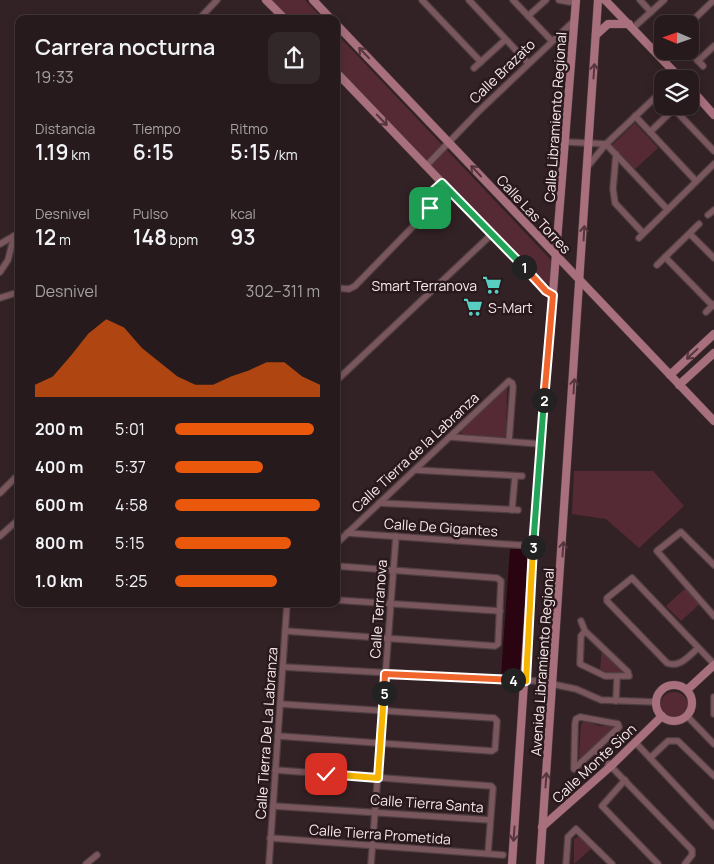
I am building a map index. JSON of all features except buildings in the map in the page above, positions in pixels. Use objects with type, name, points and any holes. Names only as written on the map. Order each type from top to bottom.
[{"type":"street","points":[[203,15],[217,0]]},
{"type":"street","points":[[266,0],[280,15]]},
{"type":"street","points":[[313,0],[327,15]]},
{"type":"street","points":[[422,0],[481,62]]},
{"type":"street","points":[[468,0],[528,63]]},
{"type":"street","points":[[513,0],[552,41]]},
{"type":"street","points":[[528,16],[546,0]]},
{"type":"street","points":[[560,0],[570,2],[575,0]]},
{"type":"street","name":"Calle Libramiento Regional","points":[[553,295],[566,142],[575,0]]},
{"type":"street","points":[[581,282],[598,0]]},
{"type":"street","points":[[605,0],[654,46]]},
{"type":"street","points":[[640,0],[652,12]]},
{"type":"street","points":[[596,35],[608,24],[632,26],[652,12],[664,0]]},
{"type":"street","points":[[698,15],[714,0]]},
{"type":"street","name":"Calle Brazato","points":[[426,166],[528,63],[575,20]]},
{"type":"street","name":"Calle Las Torres","points":[[340,28],[714,421]]},
{"type":"street","points":[[474,68],[505,40]]},
{"type":"street","points":[[703,66],[698,61],[714,46]]},
{"type":"street","points":[[340,76],[546,291],[553,295]]},
{"type":"street","points":[[588,166],[606,144],[654,98]]},
{"type":"street","points":[[699,98],[714,114]]},
{"type":"street","points":[[650,132],[668,115]]},
{"type":"street","points":[[682,115],[714,151]]},
{"type":"street","points":[[635,116],[696,181]]},
{"type":"street","points":[[566,142],[606,144],[667,209]]},
{"type":"street","points":[[616,154],[613,189],[615,203],[641,235],[714,164]]},
{"type":"street","points":[[340,288],[349,289],[355,286],[430,208],[434,190],[442,183]]},
{"type":"street","points":[[708,216],[714,210]]},
{"type":"street","points":[[657,265],[699,224]]},
{"type":"street","points":[[340,377],[492,234]]},
{"type":"street","points":[[690,234],[714,258]]},
{"type":"street","points":[[0,244],[15,235]]},
{"type":"street","points":[[0,272],[8,260],[15,237]]},
{"type":"street","points":[[665,257],[713,305],[706,312]]},
{"type":"street","name":"Avenida Libramiento Regional","points":[[540,864],[581,282]]},
{"type":"street","points":[[0,298],[15,293]]},
{"type":"street","name":"Avenida Libramiento Regional","points":[[512,864],[526,681],[533,546],[553,295]]},
{"type":"street","points":[[670,375],[714,334]]},
{"type":"street","points":[[679,385],[714,353]]},
{"type":"street","name":"Calle Tierra de la Labranza","points":[[340,540],[506,384],[512,383],[509,441]]},
{"type":"street","points":[[450,437],[541,444]]},
{"type":"street","points":[[379,503],[515,510],[518,476],[415,470]]},
{"type":"street","points":[[0,493],[15,478]]},
{"type":"street","points":[[0,536],[15,523]]},
{"type":"street","points":[[714,565],[681,532],[657,551],[714,616]]},
{"type":"street","name":"Calle De Gigantes","points":[[348,533],[533,546]]},
{"type":"street","name":"Calle Terranova","points":[[371,864],[396,536]]},
{"type":"street","points":[[285,631],[495,646],[498,644],[501,581],[497,578],[340,566]]},
{"type":"street","points":[[687,690],[714,665],[698,648],[632,578],[607,598],[607,601],[667,663],[673,665],[681,663],[698,648]]},
{"type":"street","points":[[340,600],[500,612]]},
{"type":"street","name":"Calle Tierra De La Labranza","points":[[269,864],[287,607]]},
{"type":"street","points":[[581,621],[585,631],[630,675],[605,676],[580,664],[582,636],[585,631]]},
{"type":"street","points":[[283,668],[526,681],[576,689],[601,700],[656,702]]},
{"type":"street","points":[[616,702],[617,677]]},
{"type":"street","points":[[676,685],[687,690],[692,700],[692,706],[687,716],[675,721],[662,716],[656,702],[660,691],[665,687],[676,685]]},
{"type":"street","points":[[714,697],[714,714]]},
{"type":"street","points":[[278,736],[380,745],[492,751],[496,749],[497,720],[494,718],[280,704]]},
{"type":"street","name":"Calle Monte Sion","points":[[542,827],[611,766],[662,716]]},
{"type":"street","points":[[687,716],[714,744]]},
{"type":"street","points":[[577,718],[619,725],[596,751],[573,769],[577,718]]},
{"type":"street","points":[[650,758],[668,741],[678,741],[714,776]]},
{"type":"street","points":[[635,742],[714,826]]},
{"type":"street","points":[[596,751],[692,850],[692,855],[685,864]]},
{"type":"street","points":[[275,770],[491,786],[493,788],[488,853]]},
{"type":"street","points":[[625,780],[602,806],[658,864]]},
{"type":"street","name":"Calle Tierra Santa","points":[[273,806],[490,820]]},
{"type":"street","points":[[566,864],[568,837],[576,829],[612,864]]},
{"type":"street","name":"Calle Tierra Prometida","points":[[270,838],[503,855]]},
{"type":"street","points":[[86,864],[97,855]]},
{"type":"shaded area","points":[[266,0],[305,0],[319,15],[281,15]]},
{"type":"shaded area","points":[[340,37],[551,260],[550,283],[547,284],[340,75]]},
{"type":"shaded area","points":[[635,123],[658,148],[635,169],[612,145]]},
{"type":"shaded area","points":[[507,387],[506,435],[502,438],[462,434],[461,431]]},
{"type":"shaded area","points":[[574,471],[653,471],[684,506],[639,548],[606,519],[572,514]]},
{"type":"shaded area","points":[[510,549],[530,549],[522,677],[501,676]]},
{"type":"shaded area","points":[[689,585],[703,601],[681,621],[666,606]]},
{"type":"shaded area","points":[[602,650],[623,671],[614,674],[600,670]]},
{"type":"shaded area","points":[[674,692],[684,696],[688,706],[684,716],[674,720],[664,716],[660,706],[664,696]]},
{"type":"shaded area","points":[[585,721],[599,726],[612,726],[615,729],[584,760],[579,757],[581,724]]},
{"type":"shaded area","points":[[581,835],[593,847],[574,864],[574,839]]},
{"type":"place","name":"Smart Terranova","points":[[492,285]]},
{"type":"place","name":"S-Mart","points":[[473,307]]},
{"type":"route","points":[[326,774],[378,778],[385,674],[526,681],[533,546],[553,295],[546,291],[442,183],[432,194],[430,208]]}]
